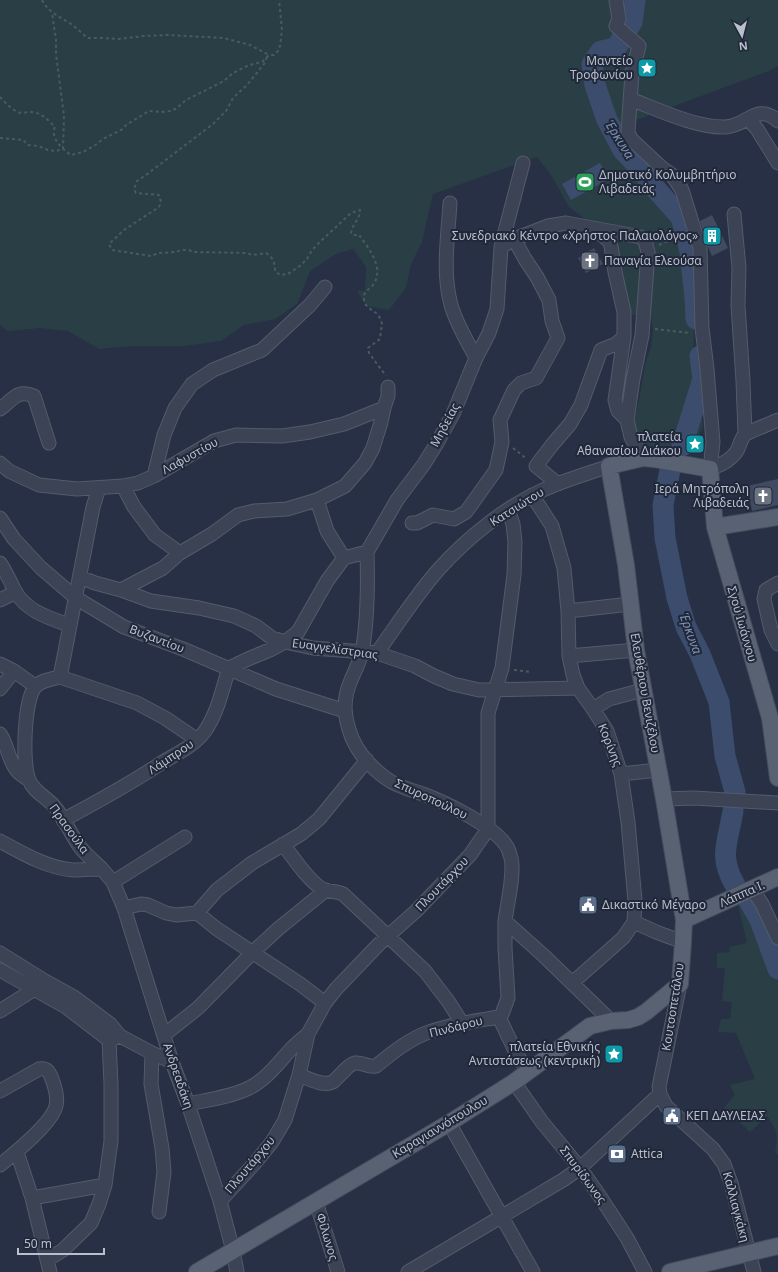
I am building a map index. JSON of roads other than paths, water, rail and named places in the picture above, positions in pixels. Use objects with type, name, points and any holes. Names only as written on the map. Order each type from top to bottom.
[{"type":"main road","name":"Κατσιώτου","points":[[609,466],[643,458],[710,469]]},
{"type":"main road","name":"Ελευθέριου Βενιζέλου","points":[[609,466],[626,565],[636,650],[664,799],[684,920]]},
{"type":"main road","name":"Σγού Ιωάννου","points":[[710,469],[715,527],[770,718],[778,778]]},
{"type":"main road","points":[[715,527],[778,517]]},
{"type":"main road","name":"Λάππα Ι.","points":[[684,920],[778,877]]},
{"type":"main road","name":"Κουτσοπετάλου","points":[[680,984],[684,920]]},
{"type":"main road","name":"Καραγιαννόπουλου","points":[[197,1272],[449,1123],[514,1082],[590,1026],[638,1017],[680,984]]},
{"type":"main road","points":[[670,1272],[778,1246]]},
{"type":"street","points":[[616,0],[619,19],[616,26],[639,46],[632,74],[628,132],[631,139],[672,176],[682,190],[700,248],[702,328],[713,442],[710,469],[725,463],[734,455],[745,434],[778,420]]},
{"type":"street","points":[[630,100],[698,124],[724,127],[736,126],[756,114],[764,113],[772,116],[778,122]]},
{"type":"street","points":[[748,119],[757,129],[778,163]]},
{"type":"street","name":"Μηδείας","points":[[367,552],[397,500],[424,464],[437,443],[456,407],[476,358],[489,333],[497,310],[501,247],[523,163]]},
{"type":"street","points":[[450,204],[446,260],[447,287],[451,306],[476,358]]},
{"type":"street","points":[[734,214],[739,268],[738,304],[745,434]]},
{"type":"street","points":[[501,247],[514,239],[548,226],[566,223],[641,237],[645,241],[648,252],[643,327],[627,420],[631,437],[643,458]]},
{"type":"street","points":[[595,229],[609,241],[611,246],[624,312],[624,337],[614,400],[618,411],[627,420]]},
{"type":"street","points":[[412,523],[417,523],[432,515],[454,519],[466,512],[496,470],[502,442],[500,420],[514,390],[521,383],[536,378],[558,338],[552,321],[548,300],[537,277],[514,239]]},
{"type":"street","points":[[154,476],[164,435],[175,408],[192,384],[213,370],[262,350],[310,305],[325,287]]},
{"type":"street","points":[[558,484],[536,466],[570,424],[581,405],[601,350],[616,344],[624,337]]},
{"type":"street","points":[[121,590],[163,568],[180,553],[212,534],[238,515],[254,511],[287,509],[318,500],[344,486],[364,463],[375,441],[388,396],[388,387]]},
{"type":"street","points":[[0,410],[18,394],[26,393],[34,396],[49,442]]},
{"type":"street","name":"Λαφυστίου","points":[[0,463],[9,471],[39,485],[77,489],[122,486],[138,483],[154,476],[214,441],[236,435],[282,436],[310,432],[344,424],[384,408]]},
{"type":"street","name":"Κατσιώτου","points":[[377,653],[438,570],[468,539],[508,510],[532,495],[609,466]]},
{"type":"street","points":[[122,486],[134,507],[155,535],[180,553]]},
{"type":"street","points":[[60,677],[93,507],[99,488]]},
{"type":"street","name":"Κορίνης","points":[[532,495],[552,526],[564,568],[568,610],[569,656],[573,675],[578,688],[607,731],[621,774],[628,822],[635,901],[634,922]]},
{"type":"street","points":[[318,500],[327,531],[344,558]]},
{"type":"street","points":[[488,829],[488,713],[497,690],[502,668],[514,575],[515,542],[513,524],[508,510]]},
{"type":"street","name":"Βυζαντίου","points":[[0,518],[14,539],[41,568],[76,598],[124,626],[229,668],[276,689],[345,711]]},
{"type":"street","points":[[229,668],[272,649],[285,642],[298,632],[327,581],[344,558],[367,552]]},
{"type":"street","name":"Σπυροπούλου","points":[[367,552],[366,605],[362,653],[345,697],[345,711],[353,739],[360,753],[387,779],[404,788],[436,800],[471,818],[488,829],[507,846],[511,860],[505,921],[508,998],[502,1014],[499,1017]]},
{"type":"street","points":[[0,563],[16,592],[34,611],[48,618],[70,624]]},
{"type":"street","name":"Ευαγγελίστριας","points":[[80,577],[151,601],[199,608],[234,616],[256,626],[272,638],[285,642],[312,648],[377,653],[415,666],[453,684],[479,690],[578,688]]},
{"type":"street","points":[[778,583],[766,590],[764,599],[771,630],[778,644]]},
{"type":"street","points":[[0,600],[16,592]]},
{"type":"street","points":[[568,610],[630,604]]},
{"type":"street","points":[[569,656],[636,650]]},
{"type":"street","points":[[0,664],[14,671],[35,686]]},
{"type":"street","name":"Λάμπρου","points":[[63,820],[134,781],[190,745],[204,732],[214,716],[229,668]]},
{"type":"street","points":[[0,689],[14,671]]},
{"type":"street","points":[[29,780],[26,766],[25,723],[30,695],[35,686],[47,680],[60,677],[137,703],[165,718],[196,739]]},
{"type":"street","points":[[593,709],[609,699],[643,690]]},
{"type":"street","name":"Πρασούλα","points":[[0,734],[18,772],[29,780],[34,788],[55,807],[80,847],[113,882]]},
{"type":"street","points":[[197,913],[217,890],[252,863],[301,834],[319,819],[367,760]]},
{"type":"street","points":[[621,774],[658,770]]},
{"type":"street","points":[[664,799],[694,798],[778,803]]},
{"type":"street","name":"Πλουτάρχου","points":[[220,1201],[272,1142],[285,1120],[308,1034],[324,1004],[336,989],[379,944],[416,911],[470,855],[488,829]]},
{"type":"street","points":[[113,882],[185,837]]},
{"type":"street","points":[[0,841],[25,855],[51,865],[72,870],[102,869]]},
{"type":"street","points":[[283,844],[317,886],[343,894],[426,971],[462,1023]]},
{"type":"street","name":"Ανδρεαδάκη","points":[[113,882],[124,908],[172,1062],[188,1104],[220,1201],[238,1272]]},
{"type":"street","points":[[752,889],[765,909],[778,938]]},
{"type":"street","points":[[164,1035],[198,1008],[252,953],[283,925],[326,890]]},
{"type":"street","points":[[124,908],[141,904],[148,905],[166,913],[197,913],[218,930],[300,984],[324,1004]]},
{"type":"street","points":[[505,921],[544,955],[611,1021]]},
{"type":"street","points":[[572,983],[623,938],[634,922],[683,942]]},
{"type":"street","points":[[0,953],[74,997],[110,1024],[115,1038],[111,1084],[111,1142],[105,1185],[91,1223],[49,1266]]},
{"type":"street","points":[[0,970],[66,1006],[115,1038],[172,1062]]},
{"type":"street","points":[[0,1011],[35,990],[45,981]]},
{"type":"street","name":"Κουτσοπετάλου","points":[[660,1094],[659,1087],[680,984]]},
{"type":"street","name":"Πινδάρου","points":[[298,1075],[322,1083],[328,1083],[333,1081],[349,1065],[360,1063],[371,1067],[376,1066],[406,1044],[428,1032],[462,1023],[499,1017],[517,1055],[528,1071]]},
{"type":"street","points":[[188,1104],[226,1096],[249,1088],[264,1077],[308,1034]]},
{"type":"street","points":[[152,1053],[151,1084],[162,1148],[164,1172],[159,1212]]},
{"type":"street","points":[[0,1091],[39,1069],[43,1069],[49,1071],[56,1094],[54,1113],[17,1152],[0,1165]]},
{"type":"street","name":"Σπυρίδωνος","points":[[514,1082],[542,1122],[580,1168],[627,1238],[645,1272]]},
{"type":"street","points":[[408,1272],[563,1180],[580,1168],[660,1094]]},
{"type":"street","name":"Καλλιαγκάκη","points":[[660,1094],[666,1106],[713,1149],[724,1164],[754,1272]]},
{"type":"street","points":[[449,1123],[533,1272]]},
{"type":"street","points":[[17,1152],[32,1198],[49,1266]]},
{"type":"street","points":[[32,1198],[105,1185]]},
{"type":"street","name":"Φίλωνος","points":[[316,1202],[338,1272]]},
{"type":"water","name":"Δημοτικό Κολυμβητήριο Λιβαδειάς","points":[[600,163],[609,179],[571,200],[562,184]]},
{"type":"waterway","name":"Έρκυνα","points":[[635,0],[632,22],[616,48],[601,51],[592,64],[595,85],[607,120],[623,150],[681,217],[690,252],[696,319]]},
{"type":"waterway","name":"Έρκυνα","points":[[682,446],[703,379],[700,356]]},
{"type":"waterway","name":"Έρκυνα","points":[[670,470],[663,505],[665,538],[677,598],[686,627],[700,654],[719,702],[725,756],[735,792]]},
{"type":"waterway","name":"Έρκυνα","points":[[733,811],[727,840],[726,857],[727,866],[735,885]]},
{"type":"waterway","name":"Έρκυνα","points":[[748,899],[760,920],[778,969]]},
{"type":"place","name":"Μαντείο Τροφωνίου","points":[[647,68]]},
{"type":"place","name":"Δημοτικό Κολυμβητήριο Λιβαδειάς","points":[[585,182]]},
{"type":"place","name":"Συνεδριακό Κέντρο «Χρήστος Παλαιολόγος»","points":[[712,236]]},
{"type":"place","name":"Παναγία Ελεούσα","points":[[590,261]]},
{"type":"place","name":"πλατεία Αθανασίου Διάκου","points":[[695,444]]},
{"type":"place","name":"Ιερά Μητρόπολη Λιβαδειάς","points":[[763,496]]},
{"type":"place","name":"Δικαστικό Μέγαρο","points":[[588,905]]},
{"type":"place","name":"πλατεία Εθνικής Αντιστάσεως (κεντρική)","points":[[614,1054]]},
{"type":"place","name":"ΚΕΠ ΔΑΥΛΕΙΑΣ","points":[[672,1116]]},
{"type":"place","name":"Attica","points":[[617,1154]]}]
